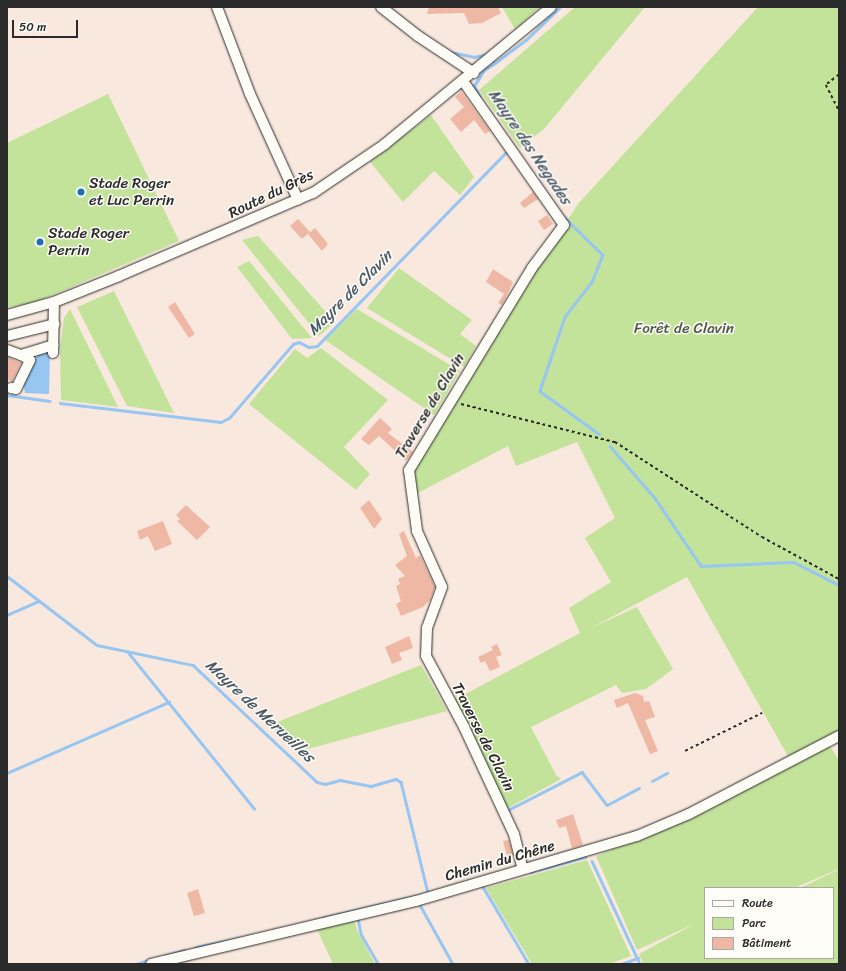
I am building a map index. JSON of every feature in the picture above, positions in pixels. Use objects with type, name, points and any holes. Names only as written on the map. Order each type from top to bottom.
[{"type":"street","points":[[217,7],[250,94],[298,200]]},
{"type":"street","points":[[381,7],[474,73]]},
{"type":"street","name":"Route du Grès","points":[[7,315],[54,302],[298,200],[385,144],[474,73],[551,7]]},
{"type":"street","name":"Traverse de Clavin","points":[[464,81],[525,174],[564,225],[532,268],[409,470],[417,531],[442,587],[427,628],[426,656],[464,727],[514,834],[523,869]]},
{"type":"street","points":[[21,355],[53,349],[55,324],[54,302]]},
{"type":"street","points":[[7,336],[55,324]]},
{"type":"street","points":[[7,350],[30,360],[16,389],[11,388]]},
{"type":"street","name":"Chemin du Chêne","points":[[150,964],[416,900],[644,834],[690,814],[839,736]]},
{"type":"path","points":[[839,75],[826,85],[839,110]]},
{"type":"path","points":[[451,400],[615,442],[762,537],[839,579]]},
{"type":"path","points":[[685,751],[762,713]]},
{"type":"green space","points":[[502,7],[540,7],[515,29]]},
{"type":"green space","points":[[575,7],[645,7],[544,129],[520,148],[479,90]]},
{"type":"green space","name":"Forêt de Clavin","points":[[758,7],[839,7],[839,731],[789,758],[687,577],[591,628],[637,607],[673,669],[646,689],[622,693],[616,685],[531,727],[556,775],[561,779],[506,809],[454,700],[580,633],[569,608],[611,582],[585,538],[615,518],[577,442],[516,466],[508,446],[414,495],[413,472],[477,360],[578,204]]},
{"type":"green space","name":"Stade Roger et Luc Perrin","points":[[108,94],[179,241],[34,303],[7,307],[7,143]]},
{"type":"green space","points":[[431,115],[474,177],[460,195],[434,171],[403,202],[370,162]]},
{"type":"green space","points":[[258,236],[335,322],[319,336],[242,240]]},
{"type":"green space","points":[[249,261],[312,338],[292,339],[237,267]]},
{"type":"green space","points":[[399,268],[472,320],[460,334],[476,346],[464,367],[367,308]]},
{"type":"green space","points":[[114,291],[174,413],[127,406],[77,307]]},
{"type":"green space","points":[[70,309],[118,407],[61,400],[60,350],[64,318]]},
{"type":"green space","points":[[357,309],[460,371],[434,415],[325,340]]},
{"type":"green space","points":[[321,348],[388,400],[344,447],[370,474],[356,490],[249,404],[295,349],[307,358]]},
{"type":"green space","points":[[421,665],[447,711],[297,752],[270,725]]},
{"type":"green space","points":[[829,745],[839,760],[839,869],[796,887],[704,887],[704,959],[834,959],[834,887],[802,887],[838,870],[839,964],[643,964],[639,954],[696,923],[637,950],[596,856],[695,816]]},
{"type":"green space","points":[[587,860],[631,956],[609,964],[532,964],[486,888]]},
{"type":"green space","points":[[353,918],[359,934],[375,964],[333,964],[315,925]]},
{"type":"water","points":[[50,351],[49,394],[25,393],[23,381],[38,355]]},
{"type":"building","points":[[429,7],[498,7],[501,13],[482,23],[469,24],[464,13],[427,14]]},
{"type":"building","points":[[461,91],[490,131],[485,134],[474,120],[461,132],[450,119],[464,107],[455,97]]},
{"type":"building","points":[[533,192],[538,199],[524,208],[520,203]]},
{"type":"building","points":[[547,215],[553,224],[544,230],[538,221]]},
{"type":"building","points":[[298,219],[310,232],[302,239],[290,226]]},
{"type":"building","points":[[315,228],[328,244],[322,251],[308,234]]},
{"type":"building","points":[[493,269],[513,282],[502,305],[498,303],[504,294],[486,282]]},
{"type":"building","points":[[175,302],[195,334],[189,338],[168,307]]},
{"type":"building","points":[[7,357],[21,363],[12,382],[7,379]]},
{"type":"building","points":[[380,418],[392,429],[388,433],[413,452],[406,461],[379,436],[369,445],[361,439]]},
{"type":"building","points":[[369,500],[382,519],[374,529],[360,508]]},
{"type":"building","points":[[186,505],[210,527],[197,540],[177,521],[180,519],[176,515]]},
{"type":"building","points":[[163,521],[172,544],[155,551],[148,536],[140,540],[137,531]]},
{"type":"building","points":[[404,531],[416,558],[420,555],[435,587],[430,600],[423,607],[401,616],[396,604],[401,601],[396,586],[400,584],[398,579],[405,576],[395,565],[407,556],[399,534]]},
{"type":"building","points":[[409,636],[413,648],[399,653],[402,660],[392,664],[385,647]]},
{"type":"building","points":[[497,644],[502,655],[496,657],[500,667],[490,671],[485,661],[481,663],[478,657],[493,650],[491,647]]},
{"type":"building","points":[[635,693],[643,696],[644,702],[649,701],[655,717],[645,720],[658,751],[650,754],[628,703],[617,708],[614,700]]},
{"type":"building","points":[[573,814],[583,845],[572,848],[566,826],[559,828],[556,820]]},
{"type":"building","points":[[509,840],[513,855],[507,856],[503,841]]},
{"type":"building","points":[[198,889],[205,913],[194,916],[187,893]]},
{"type":"waterway","points":[[495,63],[526,40],[560,7]]},
{"type":"waterway","name":"Mayre des Negades","points":[[451,52],[474,57],[487,54]]},
{"type":"waterway","name":"Mayre des Negades","points":[[480,97],[474,86],[484,70],[495,63],[492,61]]},
{"type":"waterway","name":"Mayre de Clavin","points":[[60,403],[221,422],[229,418],[293,344],[299,342],[309,347],[317,346],[506,152]]},
{"type":"waterway","name":"Mayre des Negades","points":[[564,217],[603,255],[592,282],[565,317],[540,391],[599,434]]},
{"type":"waterway","name":"Mayre de Clavin","points":[[7,395],[50,401]]},
{"type":"waterway","name":"Mayre des Negades","points":[[610,446],[655,498],[701,566],[794,562],[839,585]]},
{"type":"waterway","name":"Mayre de Merueilles","points":[[7,576],[97,645],[193,665],[317,782],[325,784],[340,780],[371,786],[396,779],[401,782],[428,893]]},
{"type":"waterway","points":[[7,615],[39,601]]},
{"type":"waterway","points":[[128,652],[254,808]]},
{"type":"waterway","points":[[7,773],[169,702]]},
{"type":"waterway","points":[[508,810],[582,772],[607,805],[639,788]]},
{"type":"waterway","points":[[652,781],[667,773]]},
{"type":"waterway","points":[[530,872],[585,857]]},
{"type":"waterway","points":[[592,861],[640,964]]},
{"type":"waterway","points":[[482,885],[529,964]]},
{"type":"waterway","points":[[322,918],[421,895]]},
{"type":"waterway","points":[[419,903],[453,964]]},
{"type":"waterway","name":"Mayre de Merueilles","points":[[358,918],[361,934],[378,964]]},
{"type":"waterway","points":[[196,947],[240,938]]},
{"type":"waterway","points":[[165,956],[184,950]]},
{"type":"waterway","points":[[622,964],[638,958]]},
{"type":"waterway","points":[[136,964],[149,960]]},
{"type":"place","name":"Stade Roger et Luc Perrin","points":[[81,192]]},
{"type":"place","name":"Stade Roger Perrin","points":[[40,242]]}]
